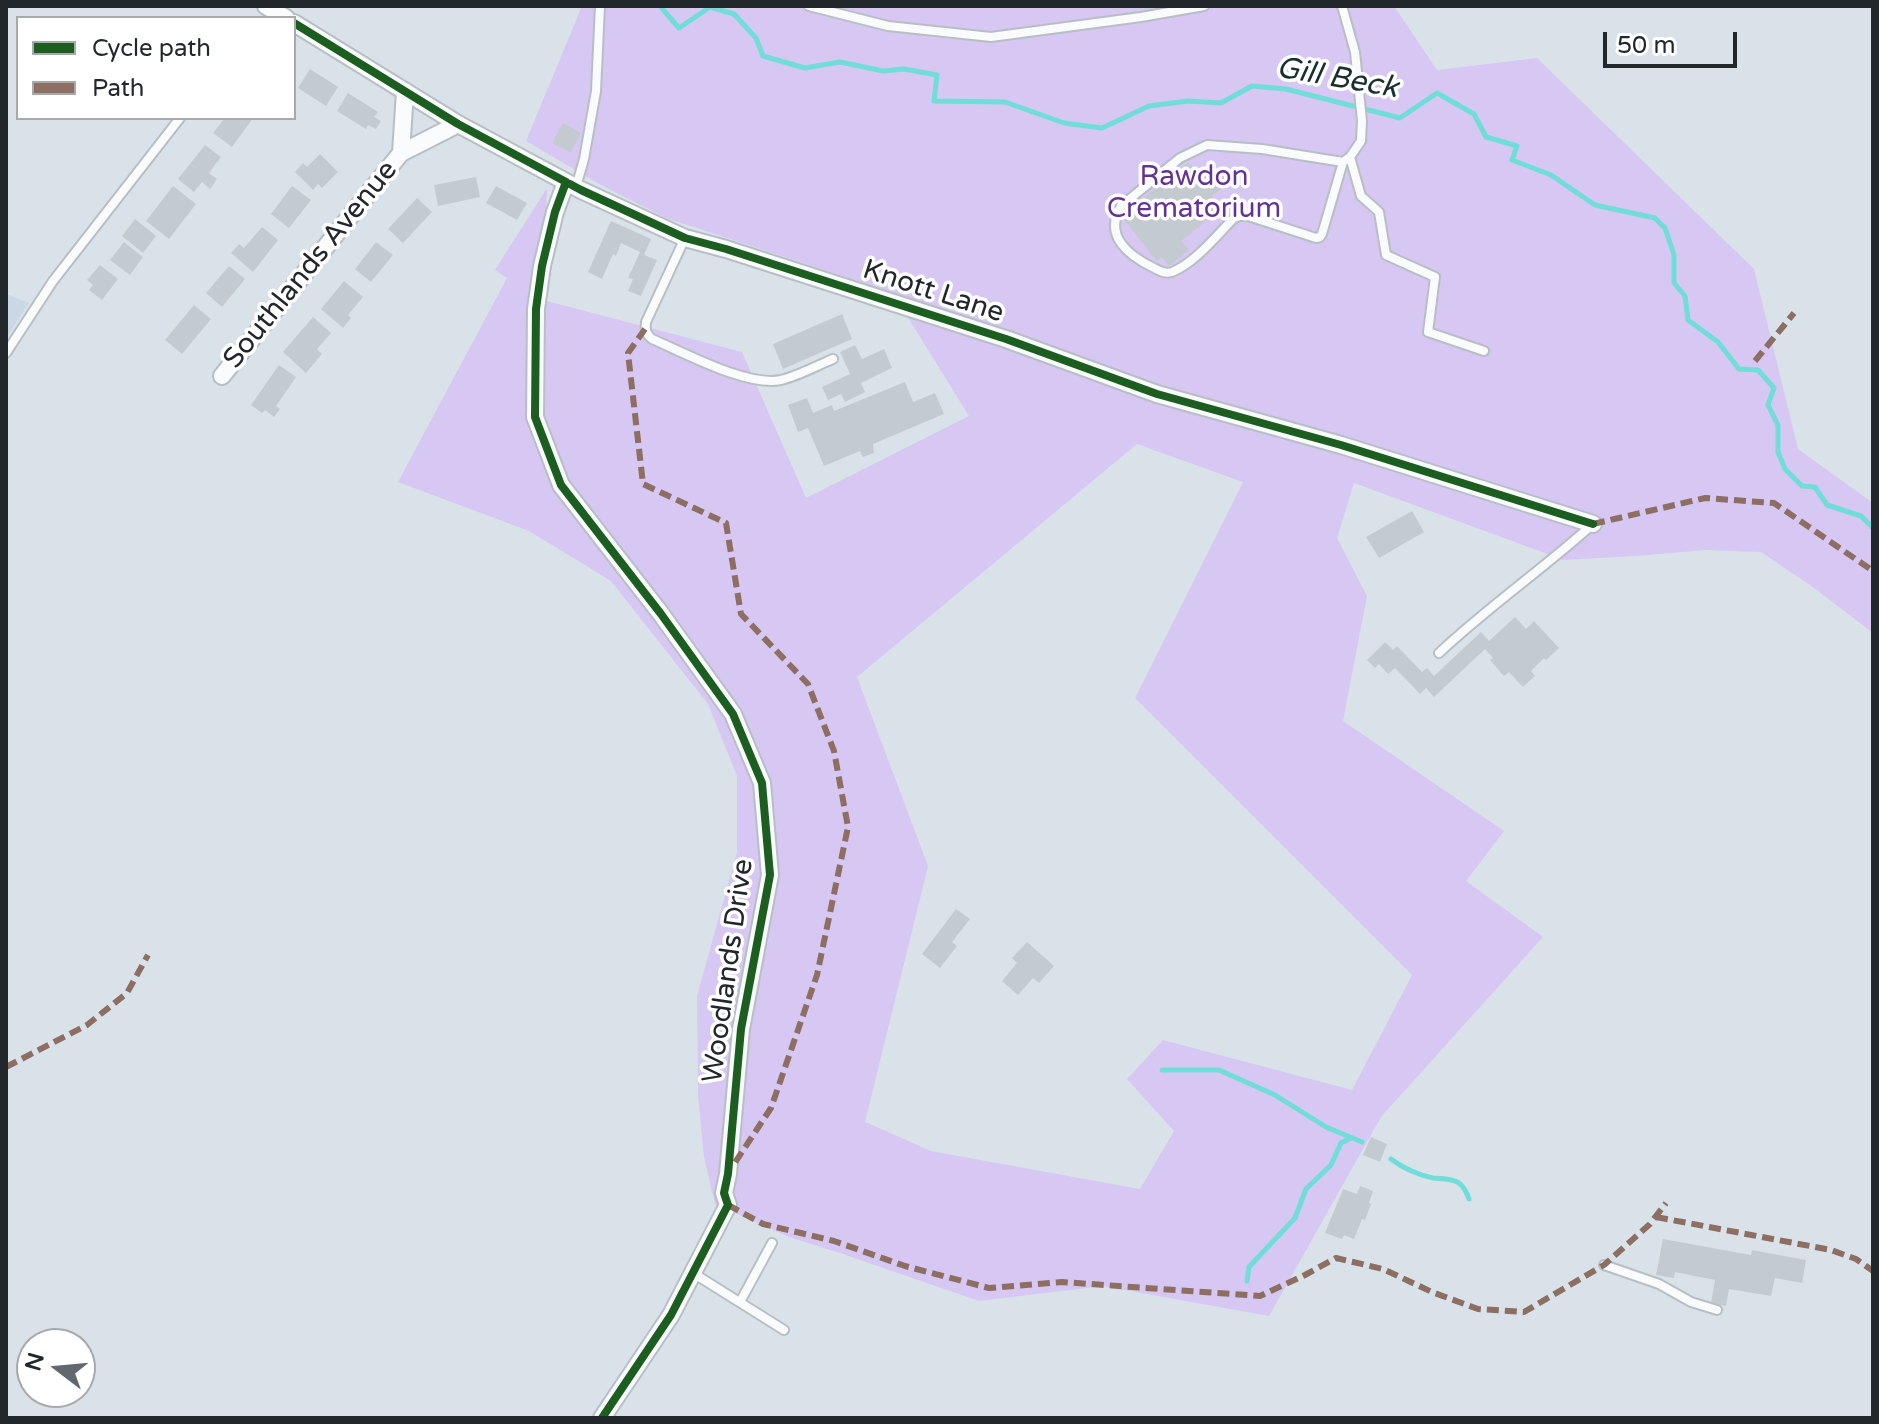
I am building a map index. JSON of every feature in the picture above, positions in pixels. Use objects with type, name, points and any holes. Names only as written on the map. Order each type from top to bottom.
[{"type":"street","name":"Knott Lane","points":[[296,24],[458,124],[571,184],[685,238],[1006,339],[1157,394],[1341,445],[1593,524]]},
{"type":"street","name":"Southlands Avenue","points":[[401,153],[405,91]]},
{"type":"street","name":"Southlands Avenue","points":[[222,376],[401,153],[458,124]]},
{"type":"street","name":"Woodlands Drive","points":[[571,184],[555,212],[542,266],[536,309],[535,417],[561,485],[661,614],[733,714],[762,783],[770,875],[741,1029],[724,1193],[728,1205],[671,1315],[602,1418]]},
{"type":"lane","points":[[571,184],[584,159],[596,91],[600,6]]},
{"type":"lane","points":[[809,6],[888,26],[991,37],[1204,6]]},
{"type":"lane","points":[[1342,6],[1355,52],[1361,141],[1347,159],[1320,237],[1240,216],[1234,218],[1199,254],[1167,273],[1142,262],[1126,251],[1119,240],[1115,226],[1121,206],[1180,158],[1207,145],[1347,159]]},
{"type":"lane","points":[[6,353],[53,281],[178,120]]},
{"type":"lane","points":[[1347,159],[1361,196],[1379,212],[1386,255],[1435,277],[1428,332],[1484,351]]},
{"type":"lane","points":[[685,238],[646,322],[647,335],[727,371],[758,380],[780,380],[833,359]]},
{"type":"lane","points":[[1439,653],[1593,524]]},
{"type":"lane","points":[[740,1302],[772,1243]]},
{"type":"lane","points":[[1604,1265],[1659,1284],[1691,1302],[1717,1310]]},
{"type":"lane","points":[[693,1273],[784,1330]]},
{"type":"shaded area","points":[[6,294],[29,303],[6,338]]},
{"type":"green space","name":"Rawdon Crematorium","points":[[582,6],[1394,6],[1437,70],[1537,58],[1754,269],[1798,449],[1873,503],[1873,633],[1761,552],[1706,550],[1564,560],[1354,483],[1337,538],[1367,596],[1343,721],[1504,831],[1466,881],[1543,937],[1381,1117],[1269,1316],[1103,1286],[979,1301],[789,1237],[715,1204],[704,1157],[698,1094],[697,996],[737,852],[737,776],[708,704],[611,581],[529,531],[398,482],[507,278],[495,270],[547,188],[543,300],[742,352],[806,498],[969,416],[892,292],[666,218],[601,185],[526,141]],"holes":[[[1137,444],[1243,482],[1135,698],[1412,975],[1352,1090],[1163,1040],[1127,1079],[1174,1131],[1140,1189],[931,1151],[865,1122],[928,866],[857,677]]]},
{"type":"building","points":[[310,69],[338,87],[326,106],[298,88]]},
{"type":"building","points":[[348,93],[378,112],[374,117],[381,121],[376,129],[368,125],[366,129],[337,111]]},
{"type":"building","points":[[223,120],[252,120],[232,147],[213,133]]},
{"type":"building","points":[[563,123],[581,133],[571,153],[552,143]]},
{"type":"building","points":[[205,145],[221,157],[209,173],[217,179],[210,189],[202,182],[194,192],[178,179]]},
{"type":"building","points":[[320,154],[338,172],[322,188],[318,184],[313,190],[295,172],[303,163],[307,167]]},
{"type":"building","points":[[1188,162],[1198,174],[1212,163],[1228,183],[1212,196],[1222,208],[1181,241],[1189,250],[1169,266],[1162,257],[1157,261],[1121,216]]},
{"type":"building","points":[[476,177],[480,197],[438,206],[434,185]]},
{"type":"building","points":[[173,186],[196,204],[169,239],[146,221]]},
{"type":"building","points":[[292,186],[311,200],[289,228],[271,214]]},
{"type":"building","points":[[496,186],[527,203],[517,220],[486,203]]},
{"type":"building","points":[[417,198],[432,212],[403,243],[388,229]]},
{"type":"building","points":[[135,219],[156,236],[143,253],[122,236]]},
{"type":"building","points":[[611,221],[651,239],[644,255],[657,260],[641,296],[628,291],[633,279],[628,278],[640,252],[621,243],[602,279],[588,272]]},
{"type":"building","points":[[262,227],[278,240],[253,272],[231,253],[239,244],[244,248]]},
{"type":"building","points":[[124,242],[143,257],[130,275],[110,260]]},
{"type":"building","points":[[376,242],[393,255],[371,282],[355,269]]},
{"type":"building","points":[[100,265],[118,279],[102,300],[89,290],[93,285],[87,280]]},
{"type":"building","points":[[229,266],[245,279],[222,307],[206,293]]},
{"type":"building","points":[[344,281],[363,297],[348,315],[351,318],[343,328],[321,309]]},
{"type":"building","points":[[194,305],[211,319],[182,354],[165,340]]},
{"type":"building","points":[[842,314],[852,339],[783,369],[773,344]]},
{"type":"building","points":[[313,317],[331,333],[317,349],[322,354],[306,373],[283,352]]},
{"type":"building","points":[[855,345],[862,359],[884,349],[892,368],[861,383],[865,392],[845,402],[841,394],[828,400],[822,387],[850,374],[840,352]]},
{"type":"building","points":[[279,365],[296,377],[276,406],[280,409],[274,417],[251,405]]},
{"type":"building","points":[[905,382],[913,402],[935,393],[944,414],[873,444],[874,453],[863,457],[860,451],[824,466],[808,428],[798,432],[788,405],[807,398],[813,413],[832,405],[834,411]]},
{"type":"building","points":[[1412,511],[1424,532],[1379,558],[1366,537]]},
{"type":"building","points":[[1515,617],[1526,629],[1534,621],[1559,648],[1531,671],[1535,676],[1523,687],[1509,672],[1504,676],[1485,649],[1434,697],[1426,688],[1420,694],[1395,668],[1388,674],[1379,664],[1375,668],[1367,660],[1385,642],[1393,650],[1397,646],[1422,672],[1427,668],[1434,676],[1481,632],[1489,641]]},
{"type":"building","points":[[956,909],[970,919],[952,942],[957,946],[940,968],[922,954]]},
{"type":"building","points":[[1027,942],[1054,966],[1039,983],[1033,978],[1018,995],[1002,981],[1017,963],[1012,958]]},
{"type":"building","points":[[1371,1137],[1387,1144],[1380,1162],[1363,1155]]},
{"type":"building","points":[[1360,1186],[1373,1191],[1365,1220],[1362,1219],[1354,1239],[1344,1235],[1342,1239],[1325,1233],[1343,1189],[1357,1194]]},
{"type":"building","points":[[1663,1239],[1751,1255],[1752,1250],[1806,1260],[1802,1283],[1775,1278],[1771,1296],[1729,1289],[1726,1306],[1711,1303],[1715,1280],[1675,1272],[1674,1278],[1656,1275]]},
{"type":"waterway","name":"Gill Beck","points":[[660,6],[679,28],[710,7],[734,14],[756,38],[763,56],[805,68],[840,62],[883,71],[904,69],[937,75],[934,101],[1005,102],[1064,123],[1102,128],[1149,106],[1188,101],[1221,103],[1252,86],[1286,89],[1400,118],[1437,93],[1474,114],[1486,137],[1517,146],[1512,160],[1551,175],[1595,205],[1655,218],[1665,228],[1674,255],[1674,283],[1685,296],[1688,320],[1718,342],[1739,369],[1758,370],[1774,388],[1768,405],[1778,425],[1778,452],[1785,469],[1802,486],[1815,487],[1827,505],[1861,516],[1873,528]]},
{"type":"waterway","points":[[1162,1070],[1219,1070],[1275,1095],[1326,1127],[1362,1142]]},
{"type":"waterway","points":[[1247,1281],[1249,1267],[1295,1218],[1306,1189],[1331,1165],[1341,1143],[1351,1138]]},
{"type":"waterway","points":[[1391,1159],[1422,1175],[1456,1181],[1469,1199]]},
{"type":"marked path","points":[[1755,361],[1794,313]]},
{"type":"marked path","points":[[645,329],[628,353],[643,484],[726,523],[741,614],[808,684],[834,751],[848,827],[817,975],[771,1108],[732,1167]]},
{"type":"marked path","points":[[1593,524],[1705,498],[1774,503],[1873,571]]},
{"type":"marked path","points":[[6,1067],[87,1025],[127,993],[148,955]]},
{"type":"marked path","points":[[728,1205],[763,1224],[834,1241],[905,1266],[989,1288],[1062,1282],[1260,1296],[1336,1258],[1383,1269],[1478,1309],[1524,1312],[1604,1265],[1650,1224],[1666,1203]]},
{"type":"marked path","points":[[1656,1217],[1831,1250],[1856,1259],[1873,1271]]},
{"type":"cycle path","points":[[296,24],[458,124],[581,190],[685,238],[1006,339],[1157,394],[1341,445],[1593,524]]},
{"type":"cycle path","points":[[566,182],[542,266],[536,309],[535,417],[561,485],[661,614],[733,714],[762,783],[770,875],[741,1029],[724,1193],[728,1205],[671,1315],[602,1418]]}]
